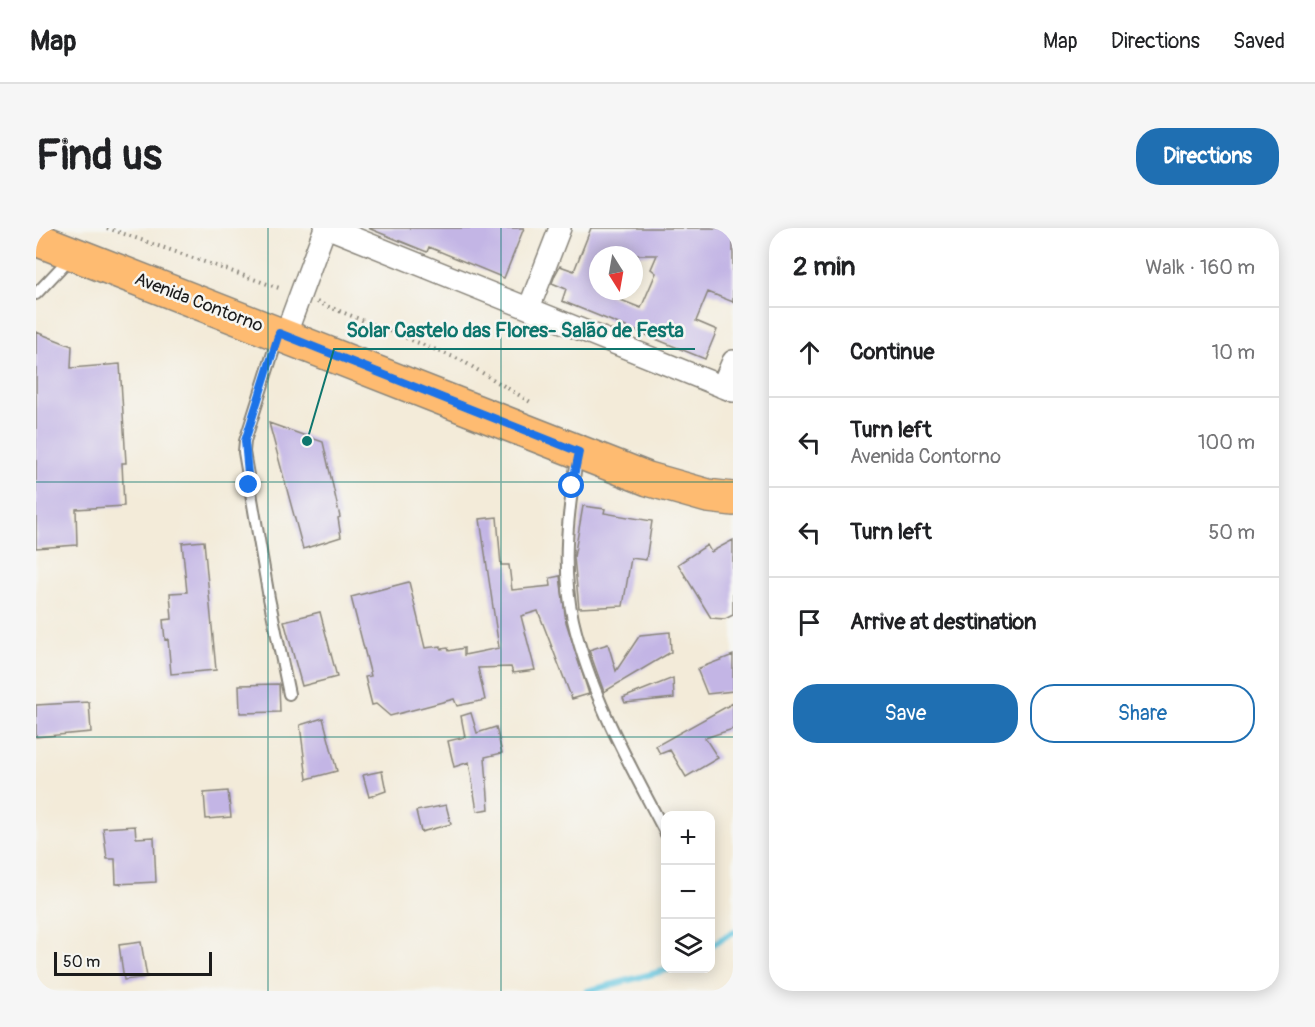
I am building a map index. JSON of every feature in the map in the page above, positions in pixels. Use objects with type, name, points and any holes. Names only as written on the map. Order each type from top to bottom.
[{"type":"main road","name":"Avenida Contorno","points":[[36,239],[648,479],[708,496],[733,499]]},
{"type":"street","points":[[282,335],[301,296],[327,228],[728,389],[733,361]]},
{"type":"street","points":[[529,308],[560,228]]},
{"type":"lane","points":[[36,294],[74,253]]},
{"type":"lane","points":[[282,335],[245,441],[244,452],[269,598],[289,694]]},
{"type":"lane","points":[[579,452],[568,521],[566,554],[573,618],[616,740],[661,825]]},
{"type":"path","points":[[107,228],[301,296],[461,360],[537,406]]},
{"type":"building","points":[[368,228],[524,228],[504,278],[429,247],[427,252]]},
{"type":"building","points":[[591,228],[733,228],[733,302],[708,292],[696,321],[717,330],[705,359],[562,301],[566,289],[552,283],[560,266],[574,271]]},
{"type":"building","points":[[36,332],[72,346],[71,368],[120,364],[126,463],[122,463],[124,506],[76,509],[77,545],[36,548]]},
{"type":"building","points":[[269,423],[323,442],[340,517],[338,518],[341,537],[303,549]]},
{"type":"building","points":[[583,506],[605,509],[604,513],[652,521],[646,560],[631,558],[623,606],[579,608],[574,557]]},
{"type":"building","points":[[497,517],[501,565],[509,565],[512,590],[551,586],[550,578],[560,576],[566,622],[589,694],[572,699],[538,611],[521,616],[535,670],[513,673],[511,667],[478,668],[485,700],[457,706],[454,699],[390,716],[376,704],[372,705],[365,677],[371,676],[351,597],[409,582],[425,648],[441,646],[441,649],[448,648],[449,651],[464,648],[464,655],[499,648],[480,519]]},
{"type":"building","points":[[733,540],[733,615],[725,619],[711,618],[678,564],[707,545],[711,552]]},
{"type":"building","points":[[204,541],[216,670],[171,674],[168,639],[165,640],[163,620],[172,619],[170,593],[187,592],[182,543]]},
{"type":"building","points":[[320,612],[337,677],[302,686],[284,621]]},
{"type":"building","points":[[670,632],[671,652],[604,692],[589,650],[608,644],[616,671],[640,635]]},
{"type":"building","points":[[733,655],[733,691],[707,694],[697,669]]},
{"type":"building","points":[[673,678],[674,698],[625,703],[623,698]]},
{"type":"building","points":[[279,684],[280,712],[240,713],[239,685]]},
{"type":"building","points":[[89,702],[91,732],[36,737],[36,705]]},
{"type":"building","points":[[733,703],[733,729],[705,738],[718,758],[686,777],[670,750],[660,754],[656,746]]},
{"type":"building","points":[[471,713],[477,733],[496,727],[502,753],[485,757],[489,809],[477,811],[469,762],[454,767],[448,741],[465,737],[461,716]]},
{"type":"building","points":[[323,718],[337,771],[307,779],[300,725]]},
{"type":"building","points":[[382,771],[386,791],[369,797],[363,775]]},
{"type":"building","points":[[228,791],[231,817],[206,819],[204,793]]},
{"type":"building","points":[[446,805],[451,824],[421,832],[416,811]]},
{"type":"building","points":[[135,826],[136,838],[154,837],[156,882],[116,884],[115,859],[107,859],[103,828]]},
{"type":"building","points":[[141,942],[147,977],[124,980],[119,945]]},
{"type":"waterway","points":[[715,943],[733,932]]},
{"type":"waterway","points":[[588,991],[661,971]]},
{"type":"place","name":"Solar Castelo das Flores- Salão de Festa","points":[[307,441]]},
{"type":"route","points":[[249,485],[244,452],[245,441],[279,333],[579,452],[572,486]]}]
